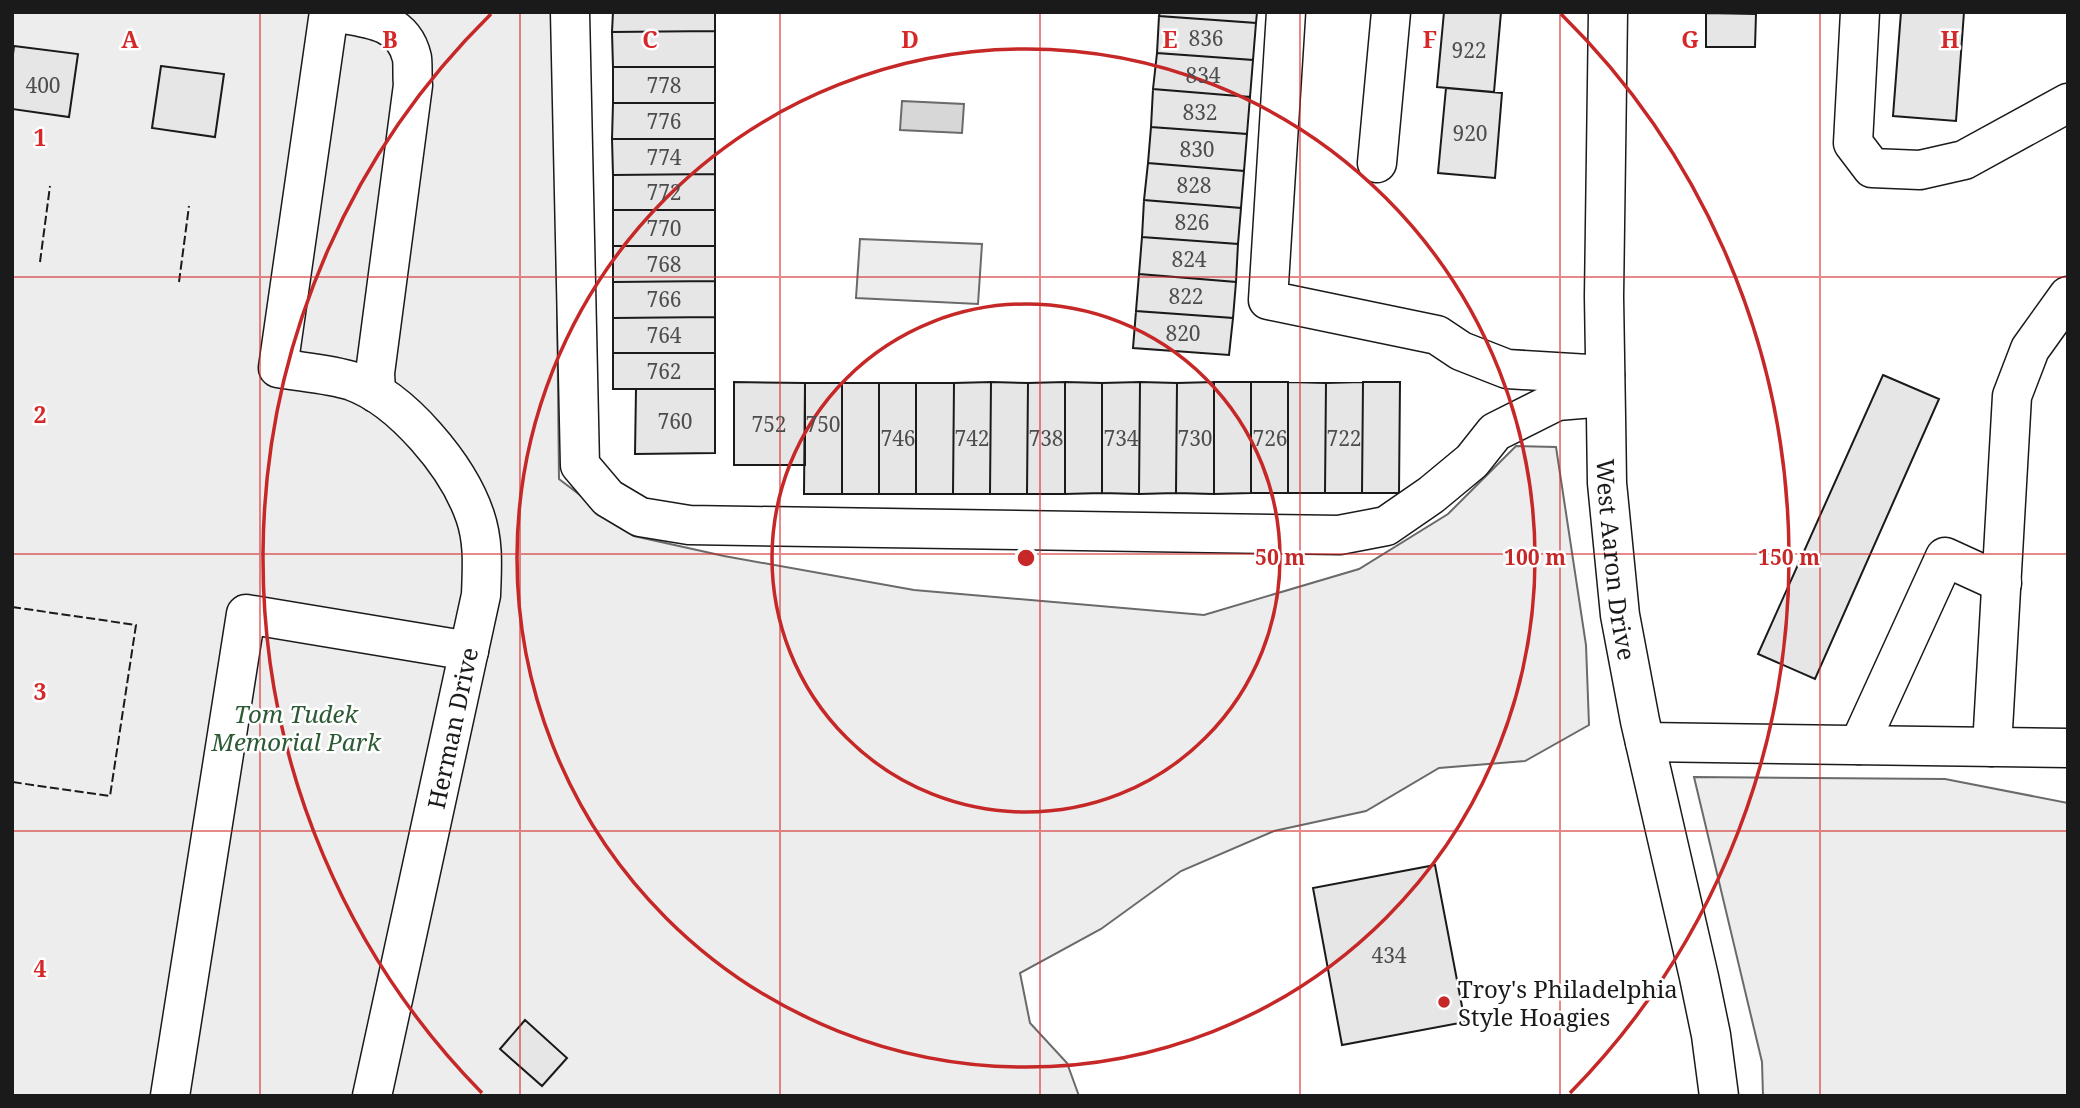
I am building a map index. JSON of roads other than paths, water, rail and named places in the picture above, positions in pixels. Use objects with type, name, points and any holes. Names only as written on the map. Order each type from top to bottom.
[{"type":"street","name":"Herman Drive","points":[[330,12],[278,368],[351,381],[376,393],[402,413],[429,440],[458,480],[475,516],[483,553],[481,595],[470,651],[373,1096]]},
{"type":"street","points":[[330,12],[389,24],[402,37],[411,57],[413,85],[375,373],[376,393]]},
{"type":"street","points":[[570,12],[580,466],[608,498],[640,517],[689,526],[1339,536],[1386,526],[1431,495],[1472,461],[1494,432],[1557,401],[1605,386]]},
{"type":"street","points":[[1286,12],[1268,300],[1437,335],[1461,351],[1507,369],[1605,386]]},
{"type":"street","points":[[1377,163],[1391,12]]},
{"type":"street","name":"West Aaron Drive","points":[[1608,12],[1605,386],[1607,483],[1620,615],[1644,742],[1711,1035],[1719,1096]]},
{"type":"street","points":[[1860,12],[1853,143],[1872,167],[1920,170],[1964,160],[2068,103]]},
{"type":"street","points":[[1992,747],[2012,396],[2030,349],[2068,296]]},
{"type":"street","points":[[1483,360],[1498,400],[1494,432]]},
{"type":"street","points":[[1859,746],[1945,557],[2002,583]]},
{"type":"street","points":[[170,1096],[246,614],[470,651]]},
{"type":"street","points":[[1644,742],[2068,748]]},
{"type":"street","points":[[1992,747],[2068,764]]},
{"type":"place","name":"Troy's Philadelphia Style Hoagies","points":[[1444,1002]]},
{"type":"park label","name":"Tom Tudek Memorial Park","points":[[296,727]]}]
